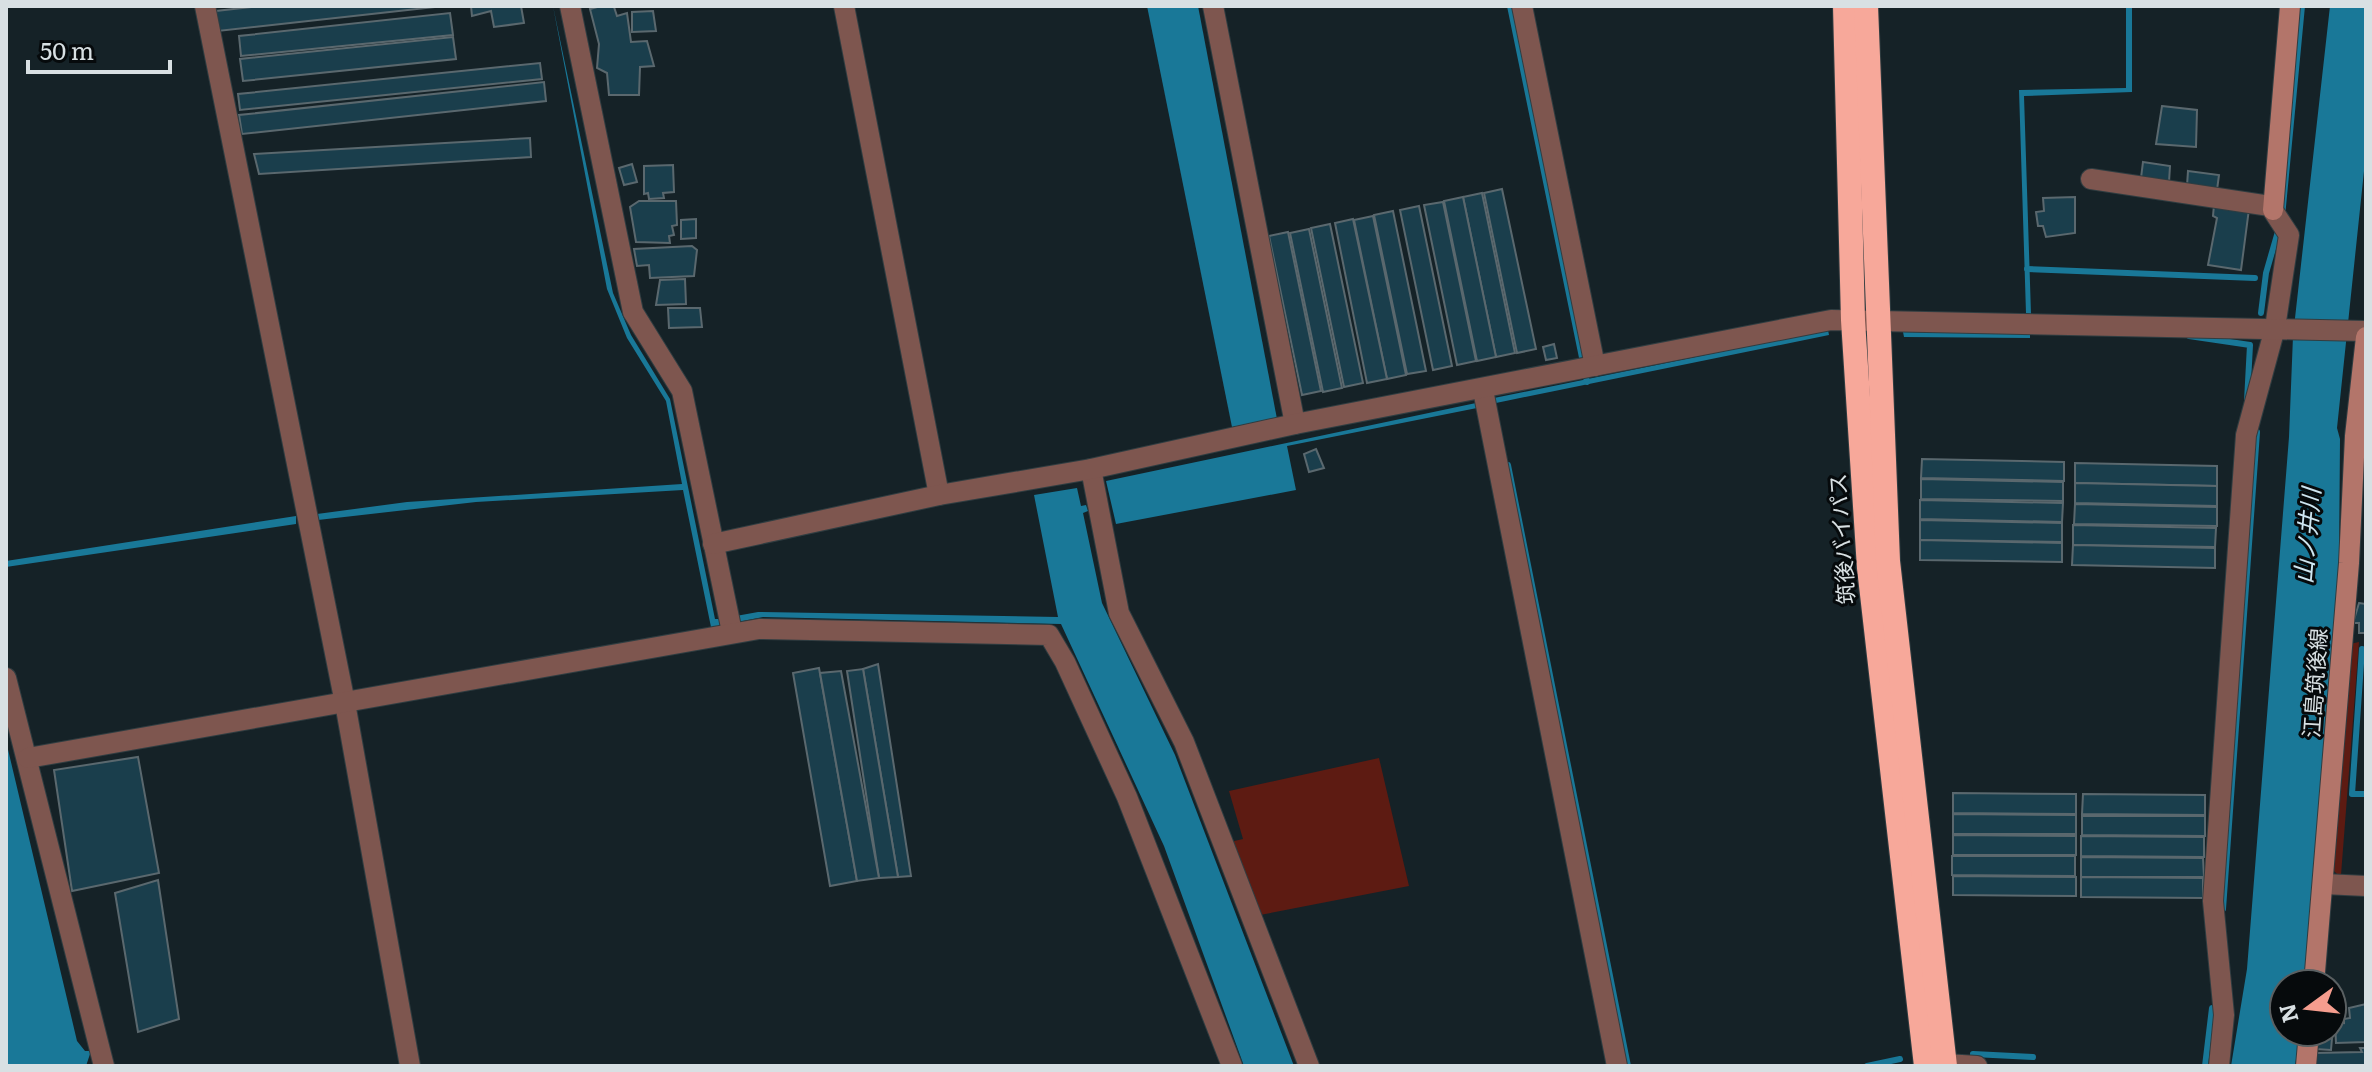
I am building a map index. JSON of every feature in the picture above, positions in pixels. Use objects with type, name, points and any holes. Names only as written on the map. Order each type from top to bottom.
[{"type":"highway","name":"筑後バイパス","points":[[1845,6],[1864,321],[1932,1065]]},
{"type":"highway","name":"筑後バイパス","points":[[1864,321],[1866,6]]},
{"type":"main road","points":[[2273,210],[2290,6]]},
{"type":"main road","name":"江島筑後線","points":[[2316,968],[2364,333]]},
{"type":"street","points":[[205,6],[345,703],[410,1066]]},
{"type":"street","points":[[570,6],[633,312],[682,391],[732,632]]},
{"type":"street","points":[[844,6],[939,495]]},
{"type":"street","points":[[1213,6],[1289,426]]},
{"type":"street","points":[[1522,6],[1595,366]]},
{"type":"street","points":[[2091,179],[2270,206],[2289,235],[2283,328],[2246,435],[2213,901],[2224,1015],[2219,1066]]},
{"type":"street","points":[[713,544],[939,495],[1091,469],[1289,426],[1831,320],[2283,328],[2364,333]]},
{"type":"street","points":[[1483,390],[1617,1066]]},
{"type":"street","points":[[1091,469],[1119,613],[1184,742],[1309,1066]]},
{"type":"street","points":[[28,758],[732,632],[759,629],[1049,635],[1065,662],[1127,797],[1232,1066]]},
{"type":"street","points":[[6,678],[104,1066]]},
{"type":"street","points":[[2324,884],[2366,886]]},
{"type":"street","points":[[1932,1065],[1977,1066]]},
{"type":"shaded area","points":[[2359,642],[2341,875],[2338,875],[2333,870],[2350,644]]},
{"type":"shaded area","points":[[1379,758],[1409,886],[1260,915],[1230,842],[1243,839],[1229,791]]},
{"type":"water","points":[[553,6],[613,293],[631,335],[670,399],[715,619],[719,619],[720,626],[711,627],[683,490],[476,502],[318,520],[317,514],[407,502],[682,484],[666,401],[627,338],[607,289]]},
{"type":"water","points":[[1147,6],[1198,6],[1277,419],[1232,427]]},
{"type":"water","points":[[2126,6],[2132,6],[2132,92],[2024,96],[2031,314],[2026,313],[2019,90],[2126,88]]},
{"type":"water","name":"山ノ井川","points":[[2330,6],[2366,6],[2366,152],[2337,428],[2340,439],[2339,567],[2307,968],[2268,968],[2268,1048],[2298,1048],[2295,1066],[2231,1066],[2247,969],[2289,437],[2293,336]]},
{"type":"water","points":[[1828,330],[1829,335],[1496,403],[1494,398]]},
{"type":"water","points":[[1903,332],[2030,332],[2030,338],[1904,337]]},
{"type":"water","points":[[1476,403],[1477,408],[1287,446],[1296,490],[1116,524],[1106,481]]},
{"type":"water","points":[[1077,488],[1081,506],[1086,505],[1088,511],[1083,513],[1102,603],[1175,755],[1294,1066],[1244,1066],[1164,846],[1061,624],[763,617],[738,622],[736,616],[758,612],[1058,617],[1034,495]]},
{"type":"water","points":[[296,516],[296,524],[6,567],[6,561]]},
{"type":"water","points":[[6,741],[77,1041],[85,1051],[91,1051],[86,1066],[6,1066]]},
{"type":"building","points":[[260,6],[444,6],[218,31],[216,11]]},
{"type":"building","points":[[471,6],[521,6],[524,23],[494,27],[491,11],[472,16]]},
{"type":"building","points":[[614,7],[617,16],[627,13],[631,42],[647,41],[654,66],[640,67],[639,95],[609,95],[607,73],[597,68],[599,44],[590,9]]},
{"type":"building","points":[[653,11],[656,31],[632,32],[632,12]]},
{"type":"building","points":[[450,13],[453,35],[241,56],[239,36]]},
{"type":"building","points":[[453,37],[456,59],[243,81],[240,59]]},
{"type":"building","points":[[540,63],[542,79],[240,110],[238,94]]},
{"type":"building","points":[[544,82],[546,101],[242,134],[239,115]]},
{"type":"building","points":[[2162,106],[2197,110],[2196,147],[2156,144]]},
{"type":"building","points":[[530,138],[531,157],[259,174],[254,154]]},
{"type":"building","points":[[2143,162],[2170,166],[2169,182],[2141,178]]},
{"type":"building","points":[[632,164],[637,182],[624,185],[619,168]]},
{"type":"building","points":[[673,165],[674,192],[663,193],[664,198],[649,199],[648,193],[644,194],[644,166]]},
{"type":"building","points":[[2188,171],[2219,175],[2217,190],[2187,186]]},
{"type":"building","points":[[1502,189],[1536,349],[1517,353],[1484,193]]},
{"type":"building","points":[[1482,193],[1515,353],[1496,357],[1463,197]]},
{"type":"building","points":[[1463,197],[1496,357],[1477,361],[1444,201]]},
{"type":"building","points":[[2075,197],[2075,233],[2046,237],[2043,226],[2038,226],[2036,212],[2044,211],[2043,198]]},
{"type":"building","points":[[639,201],[676,201],[677,225],[672,226],[674,235],[669,236],[670,243],[636,242],[630,207]]},
{"type":"building","points":[[1443,202],[1476,361],[1457,365],[1424,205]]},
{"type":"building","points":[[2214,205],[2249,209],[2241,270],[2208,265],[2217,218],[2213,216]]},
{"type":"building","points":[[1419,206],[1452,366],[1433,370],[1400,210]]},
{"type":"building","points":[[1393,211],[1426,371],[1407,374],[1374,215]]},
{"type":"building","points":[[1373,216],[1406,375],[1387,379],[1354,220]]},
{"type":"building","points":[[696,219],[696,238],[681,239],[681,220]]},
{"type":"building","points":[[1353,219],[1387,379],[1367,383],[1335,223]]},
{"type":"building","points":[[1330,224],[1363,383],[1344,387],[1311,228]]},
{"type":"building","points":[[1309,229],[1342,388],[1323,392],[1290,233]]},
{"type":"building","points":[[1288,232],[1321,391],[1302,395],[1269,236]]},
{"type":"building","points":[[692,246],[697,250],[694,276],[650,278],[649,265],[637,266],[634,249]]},
{"type":"building","points":[[685,279],[686,304],[656,305],[660,280]]},
{"type":"building","points":[[668,308],[700,308],[702,327],[669,328]]},
{"type":"building","points":[[1554,344],[1557,358],[1546,360],[1543,347]]},
{"type":"building","points":[[1316,449],[1324,468],[1309,472],[1304,454]]},
{"type":"building","points":[[1922,459],[2064,462],[2064,481],[1921,478]]},
{"type":"building","points":[[2075,463],[2217,466],[2217,486],[2075,483]]},
{"type":"building","points":[[1921,479],[2063,482],[2063,501],[1921,499]]},
{"type":"building","points":[[2075,483],[2217,486],[2217,506],[2075,503]]},
{"type":"building","points":[[1920,500],[2063,503],[2062,522],[1920,519]]},
{"type":"building","points":[[2075,504],[2217,507],[2217,526],[2074,524]]},
{"type":"building","points":[[1920,520],[2062,523],[2062,542],[1920,540]]},
{"type":"building","points":[[2073,525],[2216,528],[2215,547],[2073,545]]},
{"type":"building","points":[[1920,540],[2062,543],[2062,562],[1920,560]]},
{"type":"building","points":[[2073,545],[2215,548],[2215,568],[2072,565]]},
{"type":"building","points":[[2359,603],[2366,604],[2366,633],[2359,633],[2359,623],[2353,623]]},
{"type":"building","points":[[878,664],[911,876],[898,877],[863,669]]},
{"type":"building","points":[[819,668],[857,881],[830,886],[793,673]]},
{"type":"building","points":[[863,669],[898,877],[879,878],[847,671]]},
{"type":"building","points":[[841,671],[879,878],[857,881],[820,673]]},
{"type":"building","points":[[138,757],[159,873],[72,891],[54,770]]},
{"type":"building","points":[[1953,793],[2076,794],[2076,814],[1953,813]]},
{"type":"building","points":[[2083,794],[2205,795],[2205,815],[2082,814]]},
{"type":"building","points":[[1953,814],[2076,815],[2076,834],[1953,834]]},
{"type":"building","points":[[2082,816],[2205,816],[2205,836],[2082,835]]},
{"type":"building","points":[[1953,835],[2076,836],[2076,855],[1953,855]]},
{"type":"building","points":[[2081,836],[2204,837],[2204,857],[2081,856]]},
{"type":"building","points":[[1952,856],[2075,856],[2075,876],[1952,875]]},
{"type":"building","points":[[2081,857],[2203,858],[2204,877],[2081,877]]},
{"type":"building","points":[[1953,876],[2076,877],[2076,896],[1953,895]]},
{"type":"building","points":[[2081,877],[2203,878],[2203,898],[2081,897]]},
{"type":"building","points":[[158,880],[179,1019],[138,1032],[115,893]]},
{"type":"building","points":[[2366,1004],[2366,1042],[2348,1043],[2349,1008]]},
{"type":"building","points":[[2360,1048],[2366,1048],[2366,1066],[2315,1065],[2314,1053],[2362,1052]]},
{"type":"waterway","points":[[1510,6],[1587,382]]},
{"type":"waterway","points":[[2282,217],[2302,6]]},
{"type":"waterway","points":[[2261,313],[2266,273],[2279,228]]},
{"type":"waterway","points":[[2027,269],[2255,278]]},
{"type":"waterway","points":[[2189,336],[2250,345],[2247,401]]},
{"type":"waterway","points":[[2223,909],[2257,432]]},
{"type":"waterway","points":[[1508,465],[1628,1066]]},
{"type":"waterway","points":[[2362,649],[2352,794],[2366,794]]},
{"type":"waterway","points":[[2205,1066],[2212,1008]]},
{"type":"waterway","points":[[1973,1054],[2033,1057]]},
{"type":"waterway","points":[[1867,1066],[1900,1059]]}]
